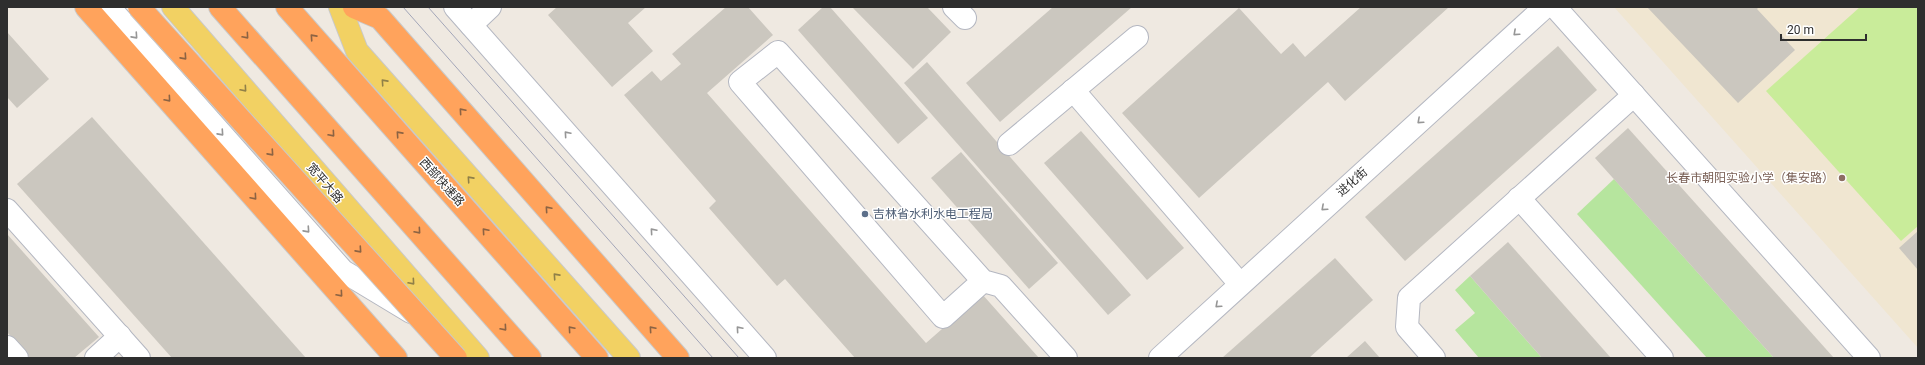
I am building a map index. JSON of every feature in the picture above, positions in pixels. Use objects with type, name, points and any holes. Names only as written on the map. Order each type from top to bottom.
[{"type":"highway","points":[[86,7],[396,358]]},
{"type":"highway","points":[[139,7],[466,356]]},
{"type":"highway","points":[[220,7],[530,358]]},
{"type":"highway","name":"西部快速路","points":[[286,7],[597,358]]},
{"type":"highway","points":[[354,7],[380,18],[678,358]]},
{"type":"main road","name":"宽平大路","points":[[173,7],[466,356]]},
{"type":"main road","points":[[340,7],[357,51],[629,358]]},
{"type":"street","points":[[109,7],[343,271],[466,356]]},
{"type":"street","points":[[455,7],[765,358]]},
{"type":"street","points":[[471,25],[490,7]]},
{"type":"street","name":"进化街","points":[[1160,358],[1545,7]]},
{"type":"street","points":[[1555,7],[1869,358]]},
{"type":"street","points":[[1009,144],[1137,37]]},
{"type":"street","points":[[983,281],[943,317],[740,82],[778,52],[983,281],[1001,286],[1066,358]]},
{"type":"street","points":[[1073,90],[1240,284]]},
{"type":"street","points":[[1434,358],[1407,328],[1409,298],[1634,95]]},
{"type":"street","points":[[1519,198],[1662,358]]},
{"type":"street","points":[[7,210],[139,358]]},
{"type":"street","points":[[96,358],[120,336]]},
{"type":"street","points":[[7,347],[17,358]]},
{"type":"shaded area","name":"长春市朝阳实验小学（集安路）","points":[[1614,7],[1918,7],[1918,348]]},
{"type":"green space","points":[[1860,7],[1918,7],[1918,226],[1901,241],[1766,91]]},
{"type":"green space","points":[[1614,179],[1774,358],[1707,358],[1577,214]]},
{"type":"green space","points":[[1470,276],[1542,358],[1479,358],[1455,330],[1475,313],[1455,290]]},
{"type":"building","points":[[557,7],[646,7],[628,23],[653,51],[612,87],[548,15]]},
{"type":"building","points":[[726,7],[748,7],[773,35],[707,93],[926,343],[982,294],[1039,358],[855,358],[785,279],[777,286],[709,208],[716,201],[624,95],[652,71],[661,81],[681,64],[672,54]]},
{"type":"building","points":[[823,7],[830,7],[928,118],[898,144],[798,30]]},
{"type":"building","points":[[852,7],[927,7],[951,32],[913,69]]},
{"type":"building","points":[[1053,7],[1132,7],[1000,122],[966,83]]},
{"type":"building","points":[[1361,7],[1449,7],[1345,101],[1328,82],[1199,198],[1122,113],[1239,8],[1281,54],[1293,43],[1305,57]]},
{"type":"building","points":[[1647,7],[1759,7],[1757,9],[1795,50],[1738,103]]},
{"type":"building","points":[[7,32],[49,79],[17,108],[7,97]]},
{"type":"building","points":[[1558,46],[1597,90],[1405,261],[1365,217]]},
{"type":"building","points":[[927,62],[1131,295],[1108,315],[904,83]]},
{"type":"building","points":[[92,117],[306,358],[172,358],[17,184]]},
{"type":"building","points":[[1628,128],[1834,358],[1774,358],[1595,158]]},
{"type":"building","points":[[1081,131],[1184,248],[1147,280],[1044,163]]},
{"type":"building","points":[[961,152],[1058,263],[1029,289],[931,178]]},
{"type":"building","points":[[1918,231],[1918,270],[1899,248]]},
{"type":"building","points":[[7,234],[99,337],[74,358],[30,358],[7,332]]},
{"type":"building","points":[[1508,242],[1611,358],[1542,358],[1470,276]]},
{"type":"building","points":[[1335,258],[1373,300],[1309,358],[1222,358]]},
{"type":"building","points":[[1365,341],[1380,358],[1346,358]]},
{"type":"tram line","points":[[403,7],[713,358]]},
{"type":"tram line","points":[[428,7],[739,358]]},
{"type":"place","name":"长春市朝阳实验小学（集安路）","points":[[1842,178]]},
{"type":"place","name":"吉林省水利水电工程局","points":[[865,214]]}]
